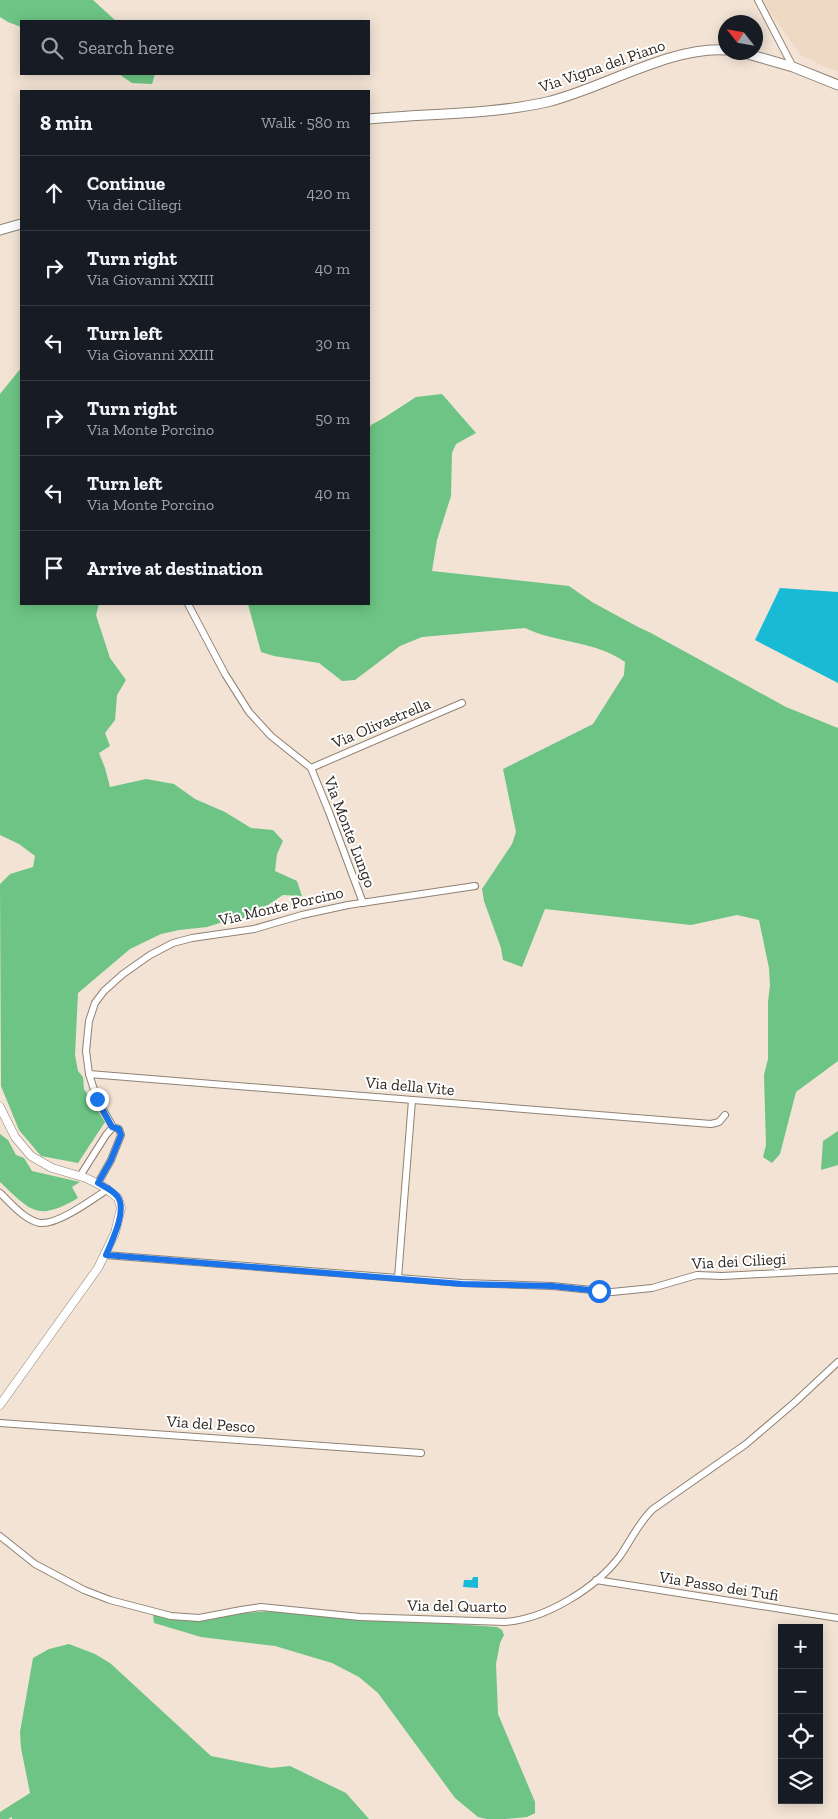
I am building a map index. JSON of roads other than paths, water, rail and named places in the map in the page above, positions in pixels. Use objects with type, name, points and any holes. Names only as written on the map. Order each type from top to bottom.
[{"type":"main road","name":"Via Vigna del Piano","points":[[370,119],[464,114],[532,105],[576,94],[682,55],[718,50]]},
{"type":"main road","points":[[763,58],[793,67],[838,85]]},
{"type":"main road","points":[[0,230],[20,224]]},
{"type":"street","points":[[758,0],[793,67]]},
{"type":"street","name":"Via Monte Lungo","points":[[189,605],[225,674],[249,712],[268,733],[310,768],[329,812],[363,903]]},
{"type":"street","name":"Via Olivastrella","points":[[310,768],[462,703]]},
{"type":"street","name":"Via Monte Porcino","points":[[98,1183],[120,1139],[119,1129],[112,1127],[97,1099],[89,1074],[86,1043],[88,1021],[95,1003],[114,981],[150,955],[173,943],[186,939],[247,931],[302,915],[363,903],[475,886]]},
{"type":"street","name":"Via della Vite","points":[[89,1074],[711,1124],[719,1122],[725,1114]]},
{"type":"street","points":[[398,1278],[412,1100]]},
{"type":"street","points":[[0,1107],[15,1138],[31,1156],[52,1168],[98,1183],[118,1198],[121,1208],[115,1233],[106,1255],[0,1405]]},
{"type":"street","points":[[80,1176],[112,1127]]},
{"type":"street","points":[[0,1193],[23,1214],[37,1222],[44,1223],[68,1214],[108,1189]]},
{"type":"street","name":"Via dei Ciliegi","points":[[106,1255],[462,1284],[552,1286],[612,1292],[656,1288],[679,1279],[697,1275],[722,1276],[838,1270]]},
{"type":"street","name":"Via del Quarto","points":[[0,1536],[35,1564],[88,1592],[162,1614],[199,1618],[261,1607],[360,1617],[509,1622],[519,1620],[560,1605],[579,1594],[617,1559],[653,1509],[751,1440],[838,1362]]},
{"type":"street","name":"Via del Pesco","points":[[0,1423],[421,1453]]},
{"type":"street","name":"Via Passo dei Tufi","points":[[596,1580],[838,1618]]},
{"type":"water","points":[[780,588],[838,592],[838,683],[755,640]]},
{"type":"water","points":[[473,1577],[478,1577],[478,1588],[463,1587],[464,1580],[472,1580]]}]
